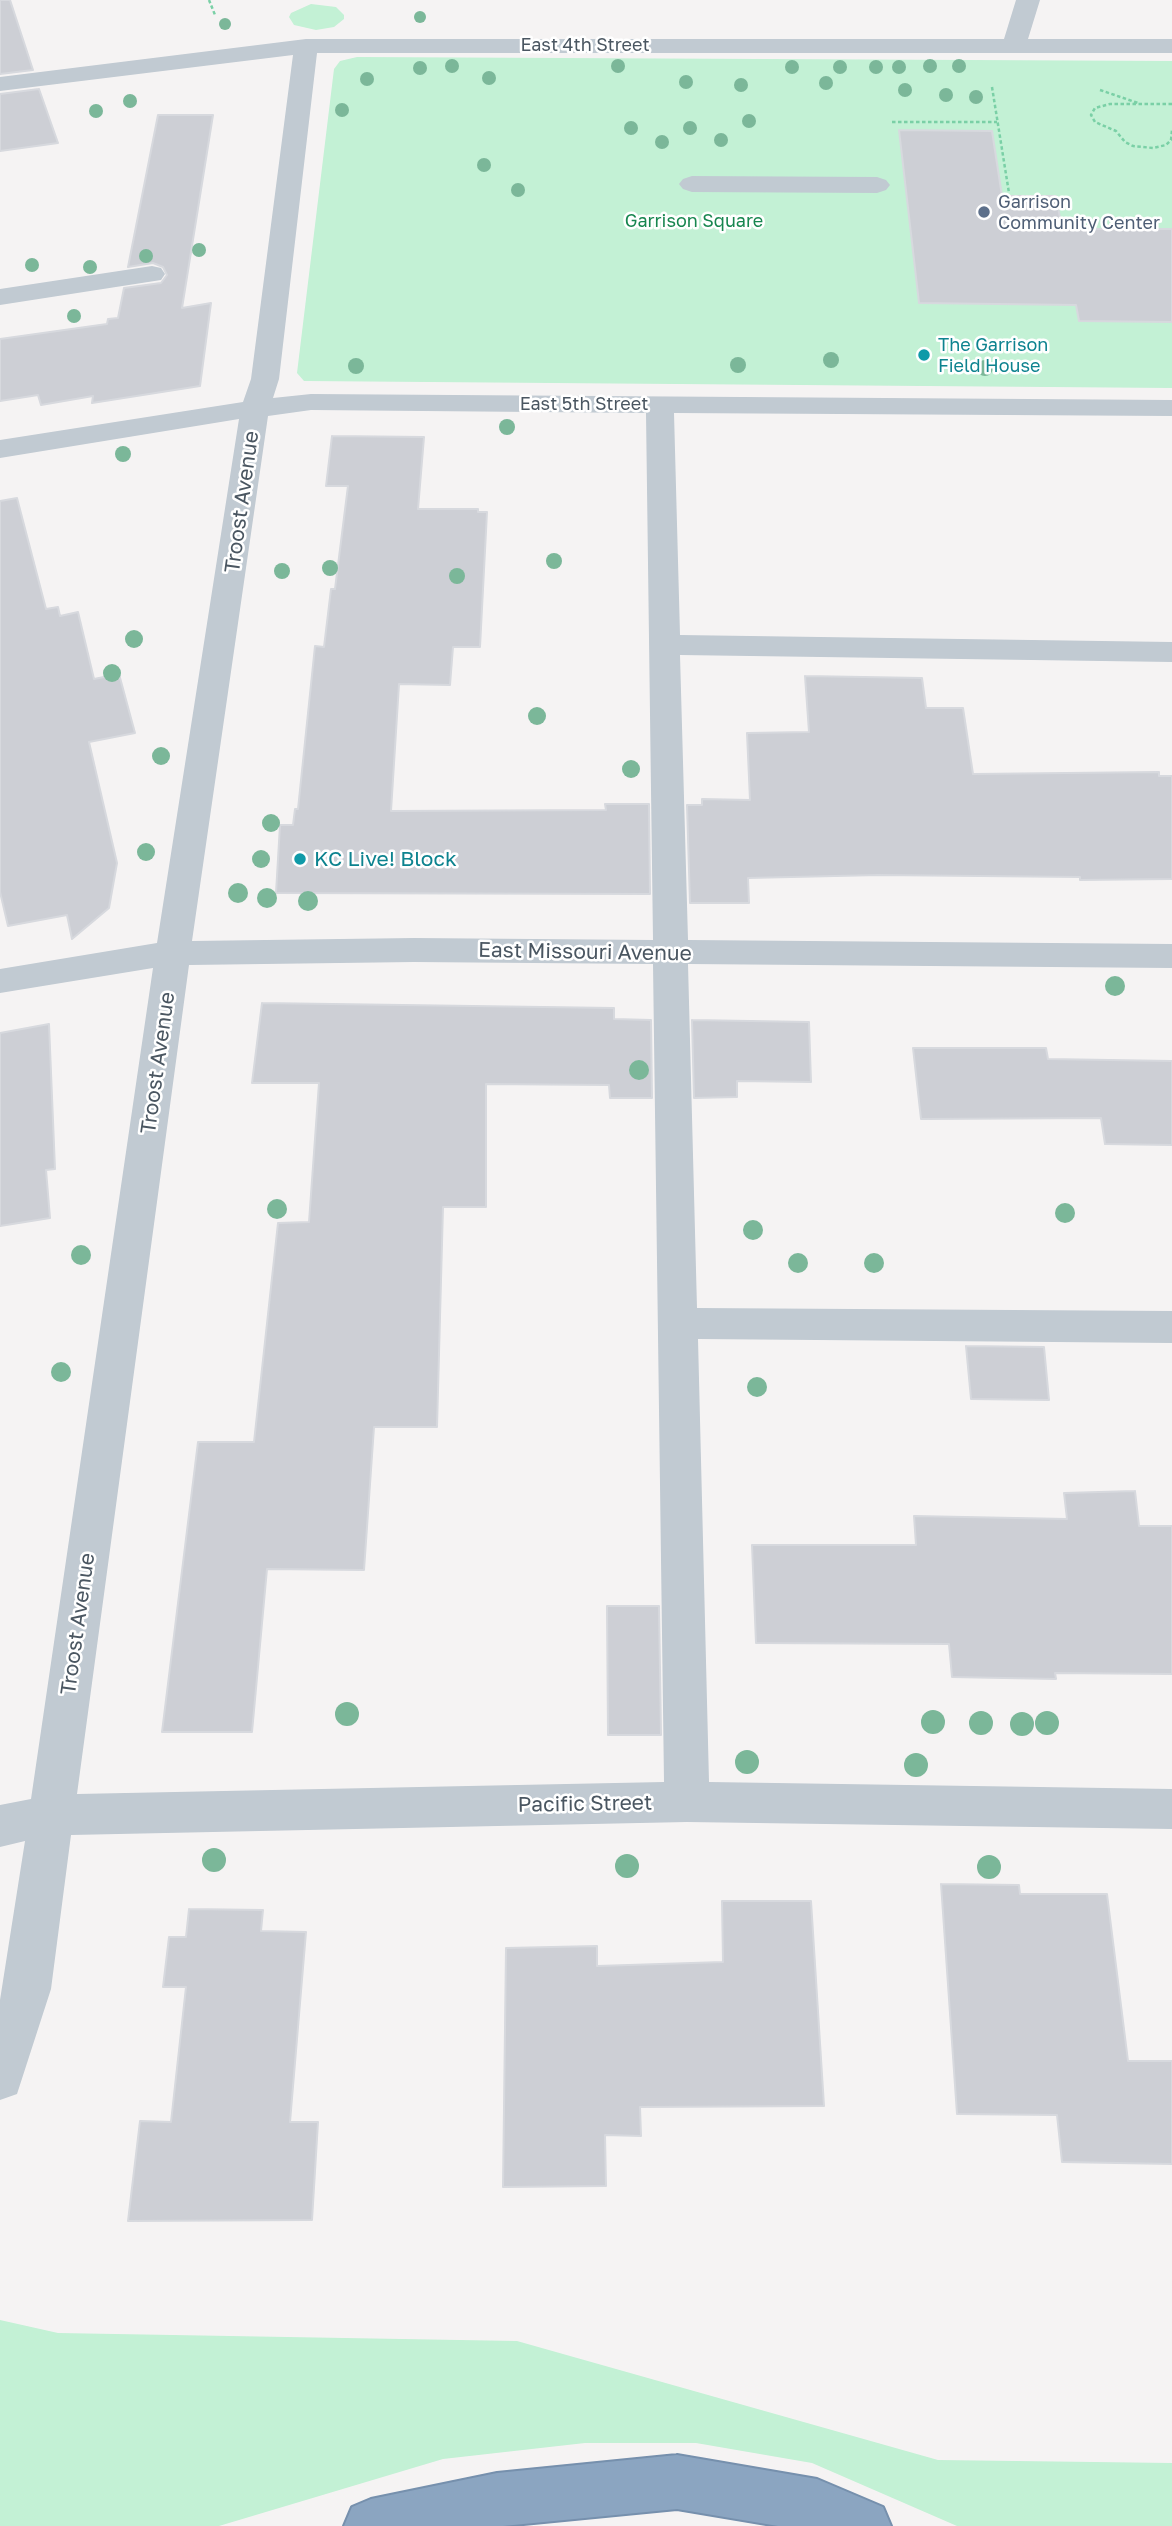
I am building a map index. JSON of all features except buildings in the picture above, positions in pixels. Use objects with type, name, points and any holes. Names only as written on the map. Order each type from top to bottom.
[{"type":"highway","points":[[371,2526],[497,2500],[677,2482],[817,2506],[864,2526]]},
{"type":"street","points":[[1014,46],[1028,0]]},
{"type":"street","name":"East 4th Street","points":[[0,85],[306,46],[1172,46]]},
{"type":"street","name":"Troost Avenue","points":[[0,2077],[27,1989],[173,953],[255,409],[265,379],[306,46]]},
{"type":"street","points":[[692,184],[877,185]]},
{"type":"street","points":[[0,297],[152,274]]},
{"type":"street","name":"East 5th Street","points":[[0,449],[311,402],[1172,408]]},
{"type":"street","points":[[660,404],[687,1802]]},
{"type":"street","points":[[664,645],[1172,652]]},
{"type":"street","name":"East Missouri Avenue","points":[[0,981],[173,953],[414,950],[1172,956]]},
{"type":"street","points":[[678,1324],[1172,1327]]},
{"type":"street","name":"Pacific Street","points":[[0,1826],[50,1815],[687,1802],[1172,1809]]},
{"type":"path","points":[[991,84],[1009,193]]},
{"type":"path","points":[[1172,104],[1110,104],[1096,108],[1091,115],[1095,122],[1116,131],[1125,142],[1133,146],[1153,148],[1170,144],[1172,130]]},
{"type":"path","points":[[892,121],[997,122]]},
{"type":"green space","points":[[311,4],[336,7],[344,15],[344,19],[334,27],[316,30],[294,25],[289,17],[291,13]]},
{"type":"green space","name":"Garrison Square","points":[[357,57],[1172,61],[1172,388],[304,381],[297,373],[334,69],[340,61]]},
{"type":"green space","points":[[0,2320],[58,2333],[517,2341],[938,2460],[1172,2463],[1172,2526],[957,2526],[812,2463],[696,2443],[585,2443],[443,2459],[219,2526],[0,2526]]},
{"type":"place","name":"Garrison Community Center","points":[[984,212]]},
{"type":"place","name":"The Garrison Field House","points":[[924,355]]},
{"type":"place","name":"KC Live! Block","points":[[300,859]]}]
